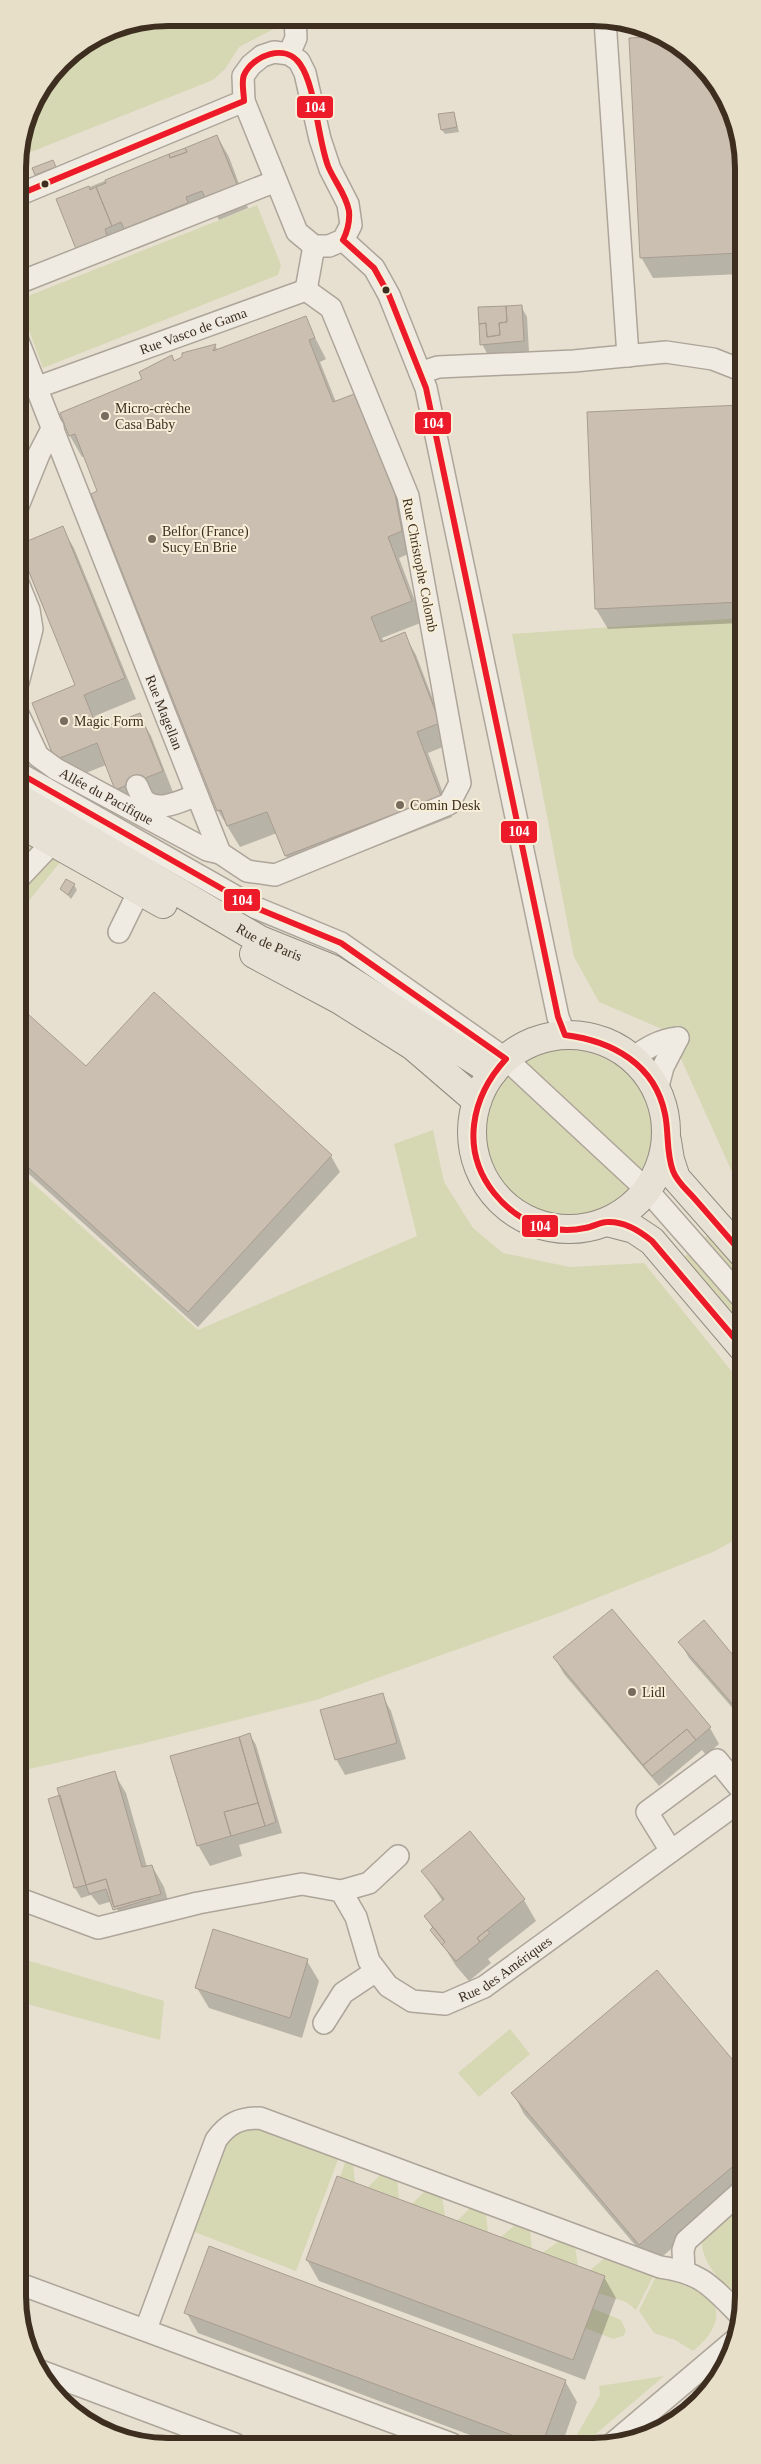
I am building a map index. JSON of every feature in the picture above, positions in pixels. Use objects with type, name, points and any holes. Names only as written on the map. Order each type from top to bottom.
[{"type":"main road","name":"Rue de Paris","points":[[27,805],[64,836],[340,1000],[413,1046],[477,1101]]},
{"type":"main road","name":"Rue de Paris","points":[[27,825],[64,836]]},
{"type":"main road","name":"Rue de Paris","points":[[146,884],[260,940],[332,969],[499,1066]]},
{"type":"main road","points":[[666,1140],[661,1166],[648,1191],[636,1204],[607,1222],[580,1230],[552,1229],[526,1220],[503,1204],[485,1182],[474,1156],[472,1128],[477,1101],[499,1066],[523,1046],[544,1038],[566,1035],[601,1040],[632,1058],[646,1073],[657,1090],[665,1114],[666,1140],[676,1178],[734,1244]]},
{"type":"main road","points":[[607,1222],[634,1229],[652,1241],[734,1338]]},
{"type":"street","points":[[289,54],[296,38],[295,26]]},
{"type":"street","points":[[605,27],[628,356]]},
{"type":"street","points":[[274,52],[289,54],[299,61],[306,73],[320,139],[330,169],[348,204],[351,225],[343,240],[329,246],[314,246],[297,232],[244,102],[243,76],[250,65],[262,56],[274,52]]},
{"type":"street","points":[[27,191],[244,102]]},
{"type":"street","points":[[203,222],[279,187]]},
{"type":"street","points":[[27,280],[279,187]]},
{"type":"street","points":[[343,240],[374,268],[389,295],[426,388],[558,1017],[566,1035]]},
{"type":"street","points":[[306,290],[314,246]]},
{"type":"street","points":[[27,290],[80,268]]},
{"type":"street","name":"Rue Vasco de Gama","points":[[38,386],[306,290]]},
{"type":"street","name":"Rue Christophe Colomb","points":[[220,853],[247,871],[275,875],[449,804],[460,783],[408,496],[332,308],[306,290]]},
{"type":"street","points":[[420,373],[438,367],[574,361],[666,352],[714,359],[735,368]]},
{"type":"street","name":"Rue Magellan","points":[[27,361],[220,853]]},
{"type":"street","points":[[27,483],[38,454],[53,427]]},
{"type":"street","points":[[27,605],[32,629],[27,649]]},
{"type":"street","name":"Allée du Pacifique","points":[[27,732],[38,756],[56,769],[207,850],[220,853]]},
{"type":"street","points":[[27,778],[254,908],[341,943],[499,1066],[648,1191],[734,1289]]},
{"type":"street","points":[[137,786],[144,800],[154,805],[168,805],[197,795]]},
{"type":"street","points":[[27,871],[64,836]]},
{"type":"street","points":[[119,932],[146,884]]},
{"type":"street","points":[[632,1058],[665,1039],[678,1038],[663,1067],[657,1090]]},
{"type":"street","points":[[671,1851],[647,1812],[717,1760],[734,1781]]},
{"type":"street","name":"Rue des Amériques","points":[[341,1891],[356,1917],[369,1961],[388,1986],[412,2001],[445,2004],[484,1987],[734,1804]]},
{"type":"street","points":[[26,1900],[98,1928],[198,1903],[302,1884],[341,1891],[369,1883],[398,1856]]},
{"type":"street","points":[[324,2023],[344,1993],[376,1971]]},
{"type":"street","points":[[146,2329],[216,2140],[224,2129],[234,2122],[246,2118],[260,2118],[660,2267],[684,2270],[710,2284],[734,2308]]},
{"type":"street","points":[[684,2270],[683,2250],[686,2241],[734,2198]]},
{"type":"street","points":[[26,2286],[436,2438]]},
{"type":"street","points":[[623,2434],[725,2347]]},
{"type":"street","points":[[51,2375],[219,2438]]},
{"type":"green space","points":[[278,26],[239,47],[225,69],[213,80],[27,153],[31,131],[37,114],[50,89],[68,68],[89,50],[105,41],[131,31],[149,27]]},
{"type":"green space","points":[[257,205],[281,265],[278,275],[43,368],[27,324],[27,296]]},
{"type":"green space","points":[[735,618],[735,1171],[732,1172],[669,1032],[599,1002],[574,957],[512,634]]},
{"type":"green space","points":[[27,839],[61,861],[27,904]]},
{"type":"green space","points":[[564,1049],[582,1051],[613,1063],[627,1072],[638,1084],[652,1114],[654,1132],[652,1154],[649,1164],[643,1173],[524,1062],[549,1051]]},
{"type":"green space","points":[[507,1076],[631,1190],[629,1194],[596,1213],[564,1217],[535,1210],[510,1194],[493,1170],[485,1141],[489,1109]]},
{"type":"green space","points":[[433,1130],[444,1182],[473,1228],[503,1253],[570,1267],[644,1263],[734,1375],[734,1540],[713,1552],[559,1613],[316,1700],[145,1743],[26,1770],[27,1178],[198,1330],[417,1236],[394,1144]]},
{"type":"green space","points":[[712,1232],[734,1258],[734,1275],[703,1239]]},
{"type":"green space","points":[[688,1253],[734,1306],[734,1324],[680,1261]]},
{"type":"green space","points":[[26,1960],[164,2001],[160,2040],[26,2004]]},
{"type":"green space","points":[[510,2029],[530,2054],[479,2097],[458,2073]]},
{"type":"green space","points":[[256,2127],[339,2157],[296,2271],[192,2231],[223,2145],[236,2130]]},
{"type":"green space","points":[[346,2160],[353,2163],[355,2183],[340,2177]]},
{"type":"green space","points":[[381,2174],[397,2179],[399,2199],[368,2187]]},
{"type":"green space","points":[[426,2190],[442,2196],[445,2216],[412,2204]]},
{"type":"green space","points":[[471,2207],[486,2214],[488,2233],[457,2221]]},
{"type":"green space","points":[[734,2208],[734,2290],[714,2273],[709,2265],[702,2247],[702,2239]]},
{"type":"green space","points":[[516,2224],[530,2230],[532,2249],[501,2237]]},
{"type":"green space","points":[[561,2240],[575,2246],[578,2266],[542,2253]]},
{"type":"green space","points":[[605,2258],[654,2275],[636,2310],[626,2302],[598,2293],[590,2270]]},
{"type":"green space","points":[[656,2276],[700,2292],[715,2306],[715,2322],[712,2330],[693,2351],[675,2340],[654,2333],[639,2311]]},
{"type":"green space","points":[[592,2308],[621,2320],[626,2331],[623,2336],[613,2339],[585,2328]]},
{"type":"green space","points":[[664,2376],[591,2438],[575,2438],[600,2395],[599,2386]]},
{"type":"building","points":[[647,37],[664,45],[679,56],[700,75],[720,105],[732,140],[735,168],[735,253],[640,258],[629,38]]},
{"type":"building","points":[[454,112],[457,127],[441,130],[438,114]]},
{"type":"building","points":[[217,135],[238,187],[206,200],[202,191],[186,197],[188,203],[124,229],[121,222],[112,226],[96,187],[106,183],[105,180],[169,154],[170,158],[187,152],[185,148]]},
{"type":"building","points":[[185,148],[187,152],[170,158],[169,154]]},
{"type":"building","points":[[53,160],[56,167],[35,175],[32,168]]},
{"type":"building","points":[[89,186],[90,190],[96,187],[112,226],[105,229],[107,236],[76,249],[56,199]]},
{"type":"building","points":[[188,203],[190,206],[125,232],[124,229]]},
{"type":"building","points":[[522,305],[524,341],[480,345],[479,324],[486,323],[487,337],[500,335],[499,323],[507,322],[506,306]]},
{"type":"building","points":[[506,306],[507,322],[499,323],[500,335],[487,337],[486,323],[479,324],[478,307]]},
{"type":"building","points":[[306,316],[315,338],[309,340],[333,402],[357,393],[395,494],[402,531],[388,537],[412,601],[371,617],[381,642],[405,632],[440,723],[417,732],[441,796],[285,856],[267,812],[227,826],[221,810],[217,811],[91,494],[97,491],[75,434],[69,436],[60,413],[142,379],[139,372],[172,355],[174,361],[182,357],[182,353],[216,344],[213,351]]},
{"type":"building","points":[[735,405],[735,602],[595,609],[587,412]]},
{"type":"building","points":[[63,526],[125,678],[84,695],[98,730],[140,713],[163,771],[115,790],[97,743],[55,760],[32,703],[75,685],[27,567],[27,541]]},
{"type":"building","points":[[66,879],[75,884],[68,895],[60,889]]},
{"type":"building","points":[[154,992],[332,1155],[188,1312],[27,1166],[27,1013],[86,1066]]},
{"type":"building","name":"Lidl","points":[[612,1609],[711,1727],[696,1740],[687,1729],[643,1765],[553,1657]]},
{"type":"building","points":[[704,1620],[734,1657],[734,1706],[678,1642]]},
{"type":"building","points":[[383,1693],[397,1743],[335,1760],[320,1710]]},
{"type":"building","points":[[687,1729],[696,1740],[652,1776],[643,1765]]},
{"type":"building","points":[[250,1733],[276,1822],[265,1826],[239,1737]]},
{"type":"building","points":[[239,1737],[258,1803],[224,1812],[231,1836],[197,1846],[170,1756]]},
{"type":"building","points":[[115,1771],[142,1867],[152,1865],[161,1894],[114,1907],[106,1879],[86,1885],[57,1788]]},
{"type":"building","points":[[60,1795],[86,1885],[74,1888],[48,1799]]},
{"type":"building","points":[[258,1803],[265,1826],[231,1836],[224,1812]]},
{"type":"building","points":[[470,1831],[525,1899],[477,1938],[480,1942],[456,1961],[442,1945],[445,1942],[424,1916],[444,1899],[421,1871]]},
{"type":"building","points":[[106,1879],[114,1907],[150,1897],[150,1899],[113,1910],[106,1889],[89,1894],[86,1885]]},
{"type":"building","points":[[433,1927],[445,1942],[442,1945],[430,1930]]},
{"type":"building","points":[[213,1929],[308,1959],[290,2018],[195,1988]]},
{"type":"building","points":[[487,1930],[490,1933],[480,1942],[477,1938]]},
{"type":"building","points":[[657,1970],[734,2061],[734,2165],[639,2245],[511,2093]]},
{"type":"building","points":[[337,2176],[605,2276],[573,2360],[306,2260]]},
{"type":"building","points":[[209,2246],[566,2380],[544,2438],[520,2438],[184,2313]]},
{"type":"transit line","name":"104","points":[[244,101],[244,75],[248,68],[262,57],[270,54],[287,54],[300,64],[310,85],[324,154],[349,211],[348,226],[343,240]]},
{"type":"transit line","name":"104","points":[[27,191],[244,101]]},
{"type":"transit line","name":"104","points":[[343,240],[374,268],[389,295],[426,388],[558,1017],[565,1035]]},
{"type":"transit line","name":"104","points":[[27,777],[254,907],[341,943],[506,1059],[494,1074],[485,1090],[474,1124],[474,1142],[477,1159],[483,1176],[494,1193],[515,1213],[540,1226],[574,1230],[604,1222],[613,1222],[637,1230],[652,1241],[734,1338]]},
{"type":"transit line","name":"104","points":[[565,1035],[582,1038],[615,1049],[629,1058],[652,1081],[660,1096],[665,1114],[669,1157],[675,1175],[682,1186],[734,1244]]},
{"type":"place","name":"Micro-crèche Casa Baby","points":[[105,416]]},
{"type":"place","name":"Belfor (France) Sucy En Brie","points":[[152,539]]},
{"type":"place","name":"Magic Form","points":[[64,721]]},
{"type":"place","name":"Comin Desk","points":[[400,805]]},
{"type":"place","name":"Lidl","points":[[632,1692]]}]
